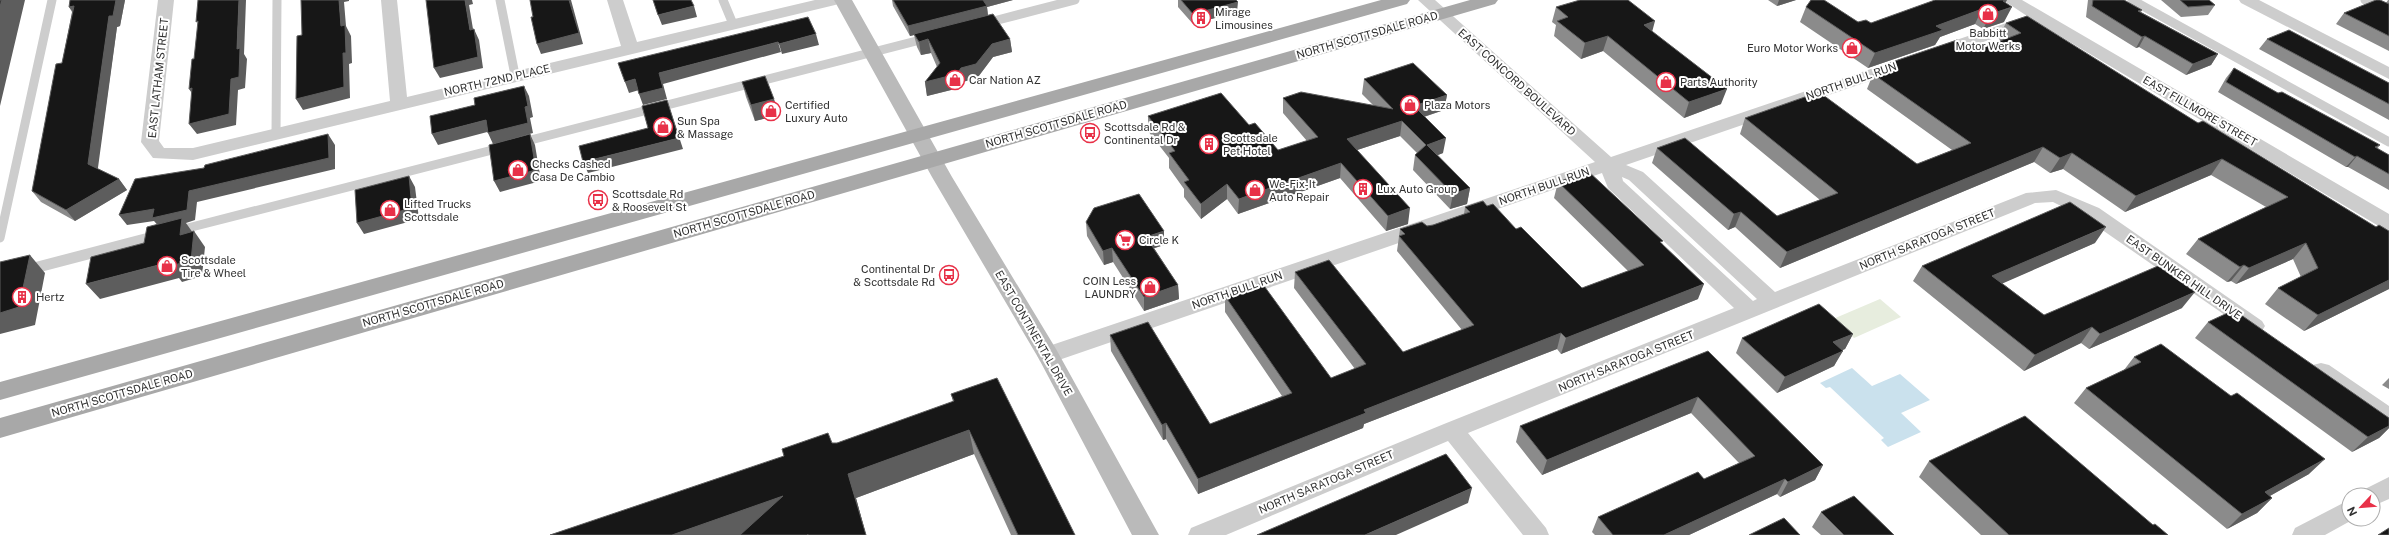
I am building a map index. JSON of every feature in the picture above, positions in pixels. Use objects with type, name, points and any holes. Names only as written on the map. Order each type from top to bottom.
[{"type":"main road","points":[[0,391],[1401,0]]},
{"type":"main road","name":"NORTH SCOTTSDALE ROAD","points":[[0,428],[1489,0]]},
{"type":"street","name":"EAST LATHAM STREET","points":[[159,154],[150,142],[166,0]]},
{"type":"street","points":[[388,0],[399,103]]},
{"type":"street","points":[[615,0],[630,48]]},
{"type":"street","name":"NORTH 72ND PLACE","points":[[159,154],[193,154],[515,75],[835,0]]},
{"type":"street","name":"EAST CONTINENTAL DRIVE","points":[[843,0],[932,160],[1048,355],[1146,535]]},
{"type":"street","name":"EAST CONCORD BOULEVARD","points":[[1426,0],[1608,164],[1636,176],[1773,302]]},
{"type":"street","name":"EAST FILLMORE STREET","points":[[2011,0],[2389,223]]},
{"type":"street","points":[[2247,0],[2389,74]]},
{"type":"street","name":"NORTH BULL RUN","points":[[1048,355],[2040,17]]},
{"type":"street","name":"EAST CONCORD BOULEVARD","points":[[1608,164],[1615,184],[1750,311]]},
{"type":"street","name":"NORTH SARATOGA STREET","points":[[1200,535],[1452,430],[2033,197],[2056,196]]},
{"type":"street","name":"EAST BUNKER HILL DRIVE","points":[[2056,196],[2092,213],[2272,338]]},
{"type":"street","points":[[2305,360],[2389,417]]},
{"type":"street","points":[[1452,430],[1537,535]]},
{"type":"street","points":[[2304,535],[2341,514]]},
{"type":"lane","points":[[0,238],[52,0]]},
{"type":"lane","points":[[276,134],[277,0]]},
{"type":"lane","points":[[500,0],[515,75]]},
{"type":"lane","points":[[723,0],[733,24]]},
{"type":"lane","points":[[978,25],[1075,0]]},
{"type":"lane","points":[[2132,0],[2389,142]]},
{"type":"lane","points":[[2365,0],[2389,12]]},
{"type":"lane","points":[[0,277],[940,35]]},
{"type":"green space","points":[[1880,299],[1901,317],[1854,338],[1833,319]]},
{"type":"water","points":[[1852,368],[1872,386],[1900,374],[1930,400],[1901,413],[1921,432],[1888,447],[1881,440],[1884,438],[1830,387],[1826,388],[1820,383]]},
{"type":"building","points":[[70,0],[116,0],[113,16],[109,16],[88,164],[119,179],[66,210],[32,191],[56,64],[62,63],[74,6],[69,7]]},
{"type":"building","points":[[198,0],[239,0],[237,49],[240,48],[239,77],[231,79],[229,114],[189,124],[192,88],[189,89],[198,21],[196,22]]},
{"type":"building","points":[[301,0],[339,0],[341,26],[345,25],[346,53],[343,53],[344,87],[296,99],[297,36],[302,35]]},
{"type":"building","points":[[426,0],[465,0],[470,30],[474,29],[478,57],[434,68]]},
{"type":"building","points":[[530,0],[569,0],[579,33],[537,44],[531,17],[533,17]]},
{"type":"building","points":[[653,0],[691,0],[694,6],[658,15]]},
{"type":"building","points":[[893,0],[983,0],[987,6],[908,26]]},
{"type":"building","points":[[1181,0],[1236,0],[1238,2],[1193,14]]},
{"type":"building","points":[[1580,0],[1628,0],[1655,21],[1644,25],[1727,89],[1689,102],[1608,36],[1585,43],[1557,21],[1568,17],[1556,7]]},
{"type":"building","points":[[1811,0],[1824,0],[1858,22],[1866,20],[1871,23],[1935,0],[2006,0],[2003,1],[2012,7],[1991,14],[1982,9],[1936,26],[1943,30],[1875,53],[1806,7]]},
{"type":"building","points":[[2093,0],[2124,0],[2142,10],[2138,11],[2218,54],[2193,64],[2145,36],[2142,37],[2092,6]]},
{"type":"building","points":[[2180,0],[2209,0],[2215,5],[2188,7]]},
{"type":"building","points":[[2376,0],[2389,4],[2389,36],[2344,13]]},
{"type":"building","points":[[993,14],[1010,39],[992,44],[976,64],[961,68],[957,74],[925,82],[940,63],[928,39],[919,42],[914,34]]},
{"type":"building","points":[[2027,16],[2198,123],[2203,121],[2376,227],[2379,225],[2389,231],[2389,280],[2318,315],[2278,288],[2318,268],[2306,243],[2249,268],[2244,265],[2240,267],[2198,239],[2288,197],[2222,159],[2136,196],[2072,153],[2060,158],[2043,147],[1787,252],[1741,212],[1734,214],[1657,148],[1685,138],[1777,216],[1838,193],[1745,118],[1819,92],[1917,164],[1971,143],[1873,74],[1895,67],[1889,63],[1957,40],[1974,51],[2021,33],[2006,23]]},
{"type":"building","points":[[808,17],[816,34],[779,44],[778,42],[659,73],[663,88],[639,94],[635,79],[625,82],[618,63]]},
{"type":"building","points":[[2289,30],[2389,83],[2389,104],[2267,39]]},
{"type":"building","points":[[1413,63],[1447,95],[1414,106],[1446,138],[1427,145],[1470,188],[1453,194],[1415,155],[1426,145],[1402,121],[1347,139],[1410,208],[1388,216],[1341,163],[1239,199],[1227,184],[1201,204],[1184,182],[1189,180],[1169,153],[1175,151],[1148,116],[1221,93],[1249,125],[1255,123],[1278,150],[1318,137],[1283,98],[1301,92],[1393,109],[1364,79]]},
{"type":"building","points":[[2234,68],[2278,93],[2282,92],[2380,145],[2375,147],[2389,155],[2389,174],[2357,156],[2355,157],[2226,82]]},
{"type":"building","points":[[765,76],[774,99],[751,105],[742,82]]},
{"type":"building","points":[[524,86],[528,106],[525,107],[528,123],[488,133],[486,120],[432,134],[430,116],[475,105],[474,98]]},
{"type":"building","points":[[667,100],[679,138],[583,162],[579,146],[648,128],[642,106]]},
{"type":"building","points":[[328,134],[329,158],[189,191],[187,210],[152,218],[154,209],[119,215],[135,179],[204,168],[205,165]]},
{"type":"building","points":[[530,134],[536,170],[494,181],[489,145]]},
{"type":"building","points":[[1588,171],[1663,241],[1660,242],[1704,284],[1566,338],[1561,333],[1364,410],[1366,413],[1198,479],[1166,423],[1162,425],[1110,335],[1148,322],[1210,424],[1292,393],[1225,296],[1262,283],[1331,378],[1366,364],[1295,272],[1329,260],[1403,352],[1474,325],[1399,236],[1405,234],[1400,229],[1422,222],[1427,226],[1433,225],[1470,212],[1465,207],[1483,201],[1487,206],[1493,204],[1516,229],[1521,227],[1582,288],[1644,265],[1558,182]]},
{"type":"building","points":[[409,176],[412,208],[357,223],[355,190]]},
{"type":"building","points":[[1139,194],[1164,231],[1146,237],[1178,285],[1144,297],[1112,248],[1103,251],[1086,222],[1094,208]]},
{"type":"building","points":[[2070,202],[2106,227],[1992,276],[2044,315],[2158,266],[2195,292],[2100,334],[2092,327],[2035,355],[1922,266]]},
{"type":"building","points":[[182,218],[180,235],[194,231],[191,261],[169,266],[170,262],[86,284],[91,257],[144,243],[147,227]]},
{"type":"building","points":[[30,255],[19,307],[0,313],[0,262]]},
{"type":"building","points":[[1819,304],[1853,334],[1833,342],[1843,351],[1785,377],[1742,338]]},
{"type":"building","points":[[2234,310],[2389,418],[2389,426],[2368,437],[2208,322]]},
{"type":"building","points":[[2161,344],[2231,396],[2237,393],[2325,459],[2265,492],[2272,498],[2242,514],[2086,388],[2141,362],[2134,357]]},
{"type":"building","points":[[1708,351],[1823,465],[1788,482],[1785,479],[1664,535],[1613,535],[1598,517],[1698,472],[1704,479],[1755,456],[1698,397],[1547,460],[1520,426]]},
{"type":"building","points":[[997,378],[1075,535],[1018,535],[969,430],[848,474],[866,535],[740,535],[783,496],[672,535],[550,535],[784,456],[782,449],[828,433],[832,443],[837,443],[954,401],[951,394]]},
{"type":"building","points":[[2025,416],[2153,525],[2155,524],[2168,535],[2009,535],[1929,461]]},
{"type":"building","points":[[1446,454],[1472,488],[1365,535],[1257,535]]},
{"type":"building","points":[[1854,496],[1894,535],[1844,535],[1821,512]]},
{"type":"building","points":[[1784,518],[1800,535],[1749,535]]},
{"type":"building","points":[[2389,528],[2389,535],[2378,535]]},
{"type":"place","name":"Babbitt Motor Werks","points":[[1988,14]]},
{"type":"place","name":"Mirage Limousines","points":[[1201,18]]},
{"type":"place","name":"Euro Motor Works","points":[[1852,48]]},
{"type":"place","name":"Car Nation AZ","points":[[955,80]]},
{"type":"place","name":"Parts Authority","points":[[1666,82]]},
{"type":"place","name":"Plaza Motors","points":[[1410,105]]},
{"type":"place","name":"Certified Luxury Auto","points":[[771,111]]},
{"type":"place","name":"Sun Spa & Massage","points":[[663,127]]},
{"type":"place","name":"Scottsdale Rd & Continental Dr","points":[[1090,133]]},
{"type":"place","name":"Scottsdale Pet Hotel","points":[[1209,144]]},
{"type":"place","name":"Checks Cashed Casa De Cambio","points":[[518,170]]},
{"type":"place","name":"Lux Auto Group","points":[[1363,189]]},
{"type":"place","name":"We-Fix-It Auto Repair","points":[[1255,190]]},
{"type":"place","name":"Scottsdale Rd & Roosevelt St","points":[[598,200]]},
{"type":"place","name":"Lifted Trucks Scottsdale","points":[[390,210]]},
{"type":"place","name":"Circle K","points":[[1125,240]]},
{"type":"place","name":"Scottsdale Tire & Wheel","points":[[167,266]]},
{"type":"place","name":"Continental Dr & Scottsdale Rd","points":[[949,275]]},
{"type":"place","name":"COIN Less LAUNDRY","points":[[1150,287]]},
{"type":"place","name":"Hertz","points":[[22,297]]}]
